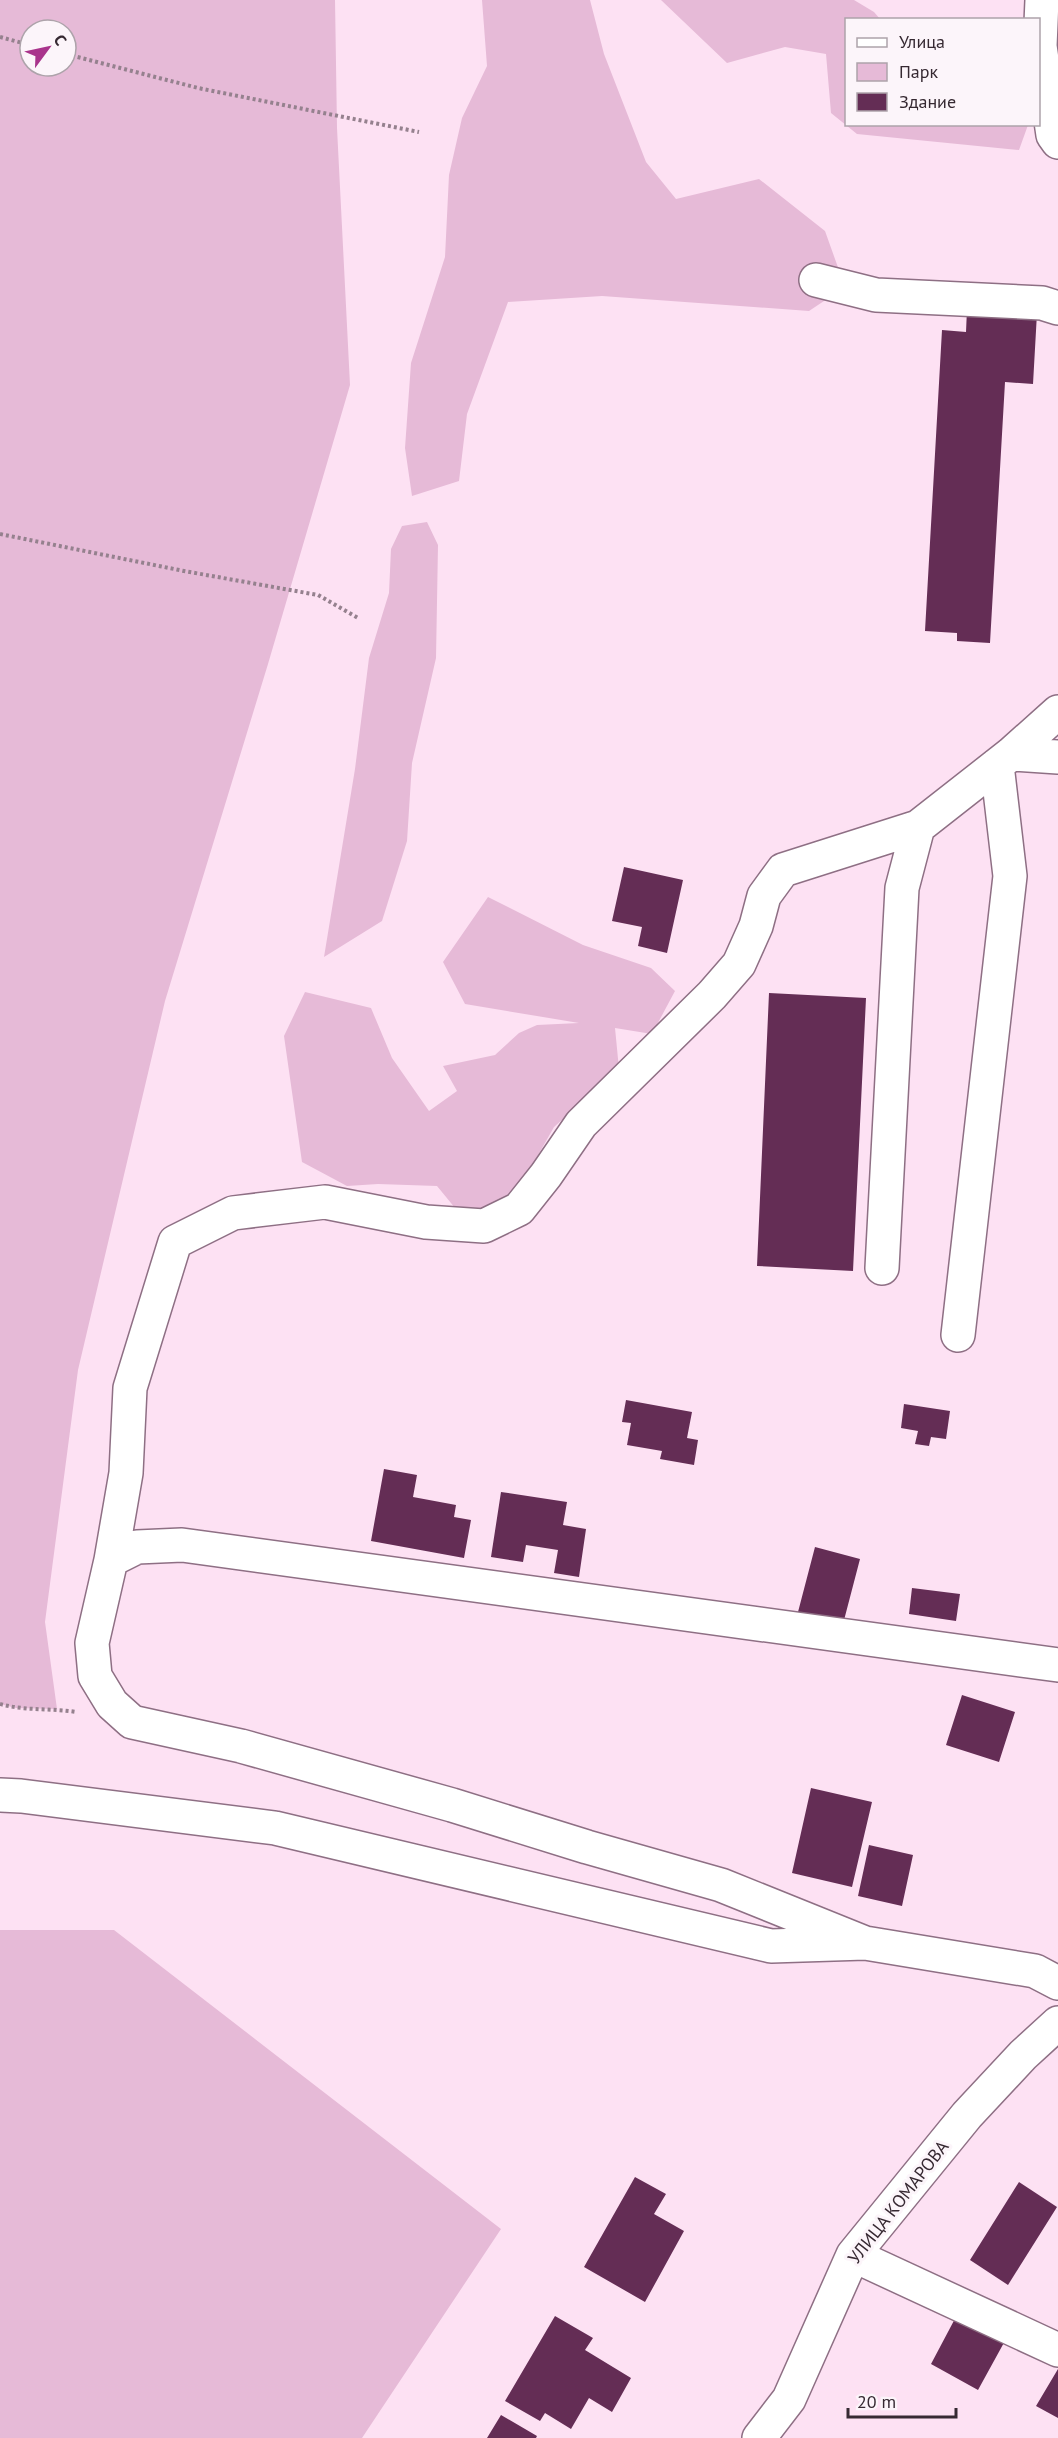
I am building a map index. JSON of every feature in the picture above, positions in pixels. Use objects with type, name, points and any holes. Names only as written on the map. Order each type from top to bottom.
[{"type":"street","points":[[1042,0],[1040,46],[1053,135],[1058,142]]},
{"type":"street","points":[[816,280],[876,295],[1042,303],[1058,308]]},
{"type":"street","points":[[865,1943],[721,1885],[452,1805],[241,1746],[132,1722],[112,1704],[95,1676],[92,1643],[111,1560],[126,1473],[130,1388],[175,1242],[233,1213],[325,1202],[426,1222],[484,1226],[519,1209],[581,1124],[712,995],[739,964],[756,926],[764,896],[783,870],[918,827],[1004,760],[1058,712]]},
{"type":"street","points":[[1004,760],[1058,757]]},
{"type":"street","points":[[958,1335],[1010,876],[1004,760]]},
{"type":"street","points":[[882,1268],[902,888],[918,827]]},
{"type":"street","points":[[111,1560],[137,1546],[182,1545],[1058,1665]]},
{"type":"street","points":[[0,1796],[21,1796],[274,1828],[771,1946],[865,1943],[1035,1971],[1058,1983]]},
{"type":"street","name":"УЛИЦА КОМАРОВА","points":[[759,2438],[789,2399],[853,2255],[967,2115],[1023,2055],[1058,2023]]},
{"type":"street","points":[[853,2255],[1058,2350]]},
{"type":"path","points":[[0,37],[18,42]]},
{"type":"path","points":[[78,57],[198,88],[419,132]]},
{"type":"path","points":[[0,534],[318,595],[358,618]]},
{"type":"path","points":[[0,1704],[16,1708],[78,1712]]},
{"type":"green space","points":[[0,0],[335,0],[337,128],[350,385],[165,1001],[78,1370],[45,1622],[57,1709],[16,1708],[0,1704]]},
{"type":"green space","points":[[482,0],[590,0],[604,54],[646,162],[676,199],[759,179],[825,231],[845,287],[809,311],[602,296],[508,302],[467,414],[459,481],[412,496],[405,448],[411,363],[445,257],[449,175],[462,118],[487,66]]},
{"type":"green space","points":[[661,0],[854,0],[874,12],[879,18],[845,18],[845,124],[831,113],[826,54],[785,47],[727,63]]},
{"type":"green space","points":[[847,126],[1028,126],[1019,150],[857,134]]},
{"type":"green space","points":[[427,522],[438,545],[436,658],[412,763],[407,841],[382,921],[324,957],[355,769],[369,658],[389,593],[391,549],[402,526]]},
{"type":"green space","points":[[488,897],[583,945],[651,968],[675,991],[652,1034],[615,1028],[619,1069],[554,1127],[529,1171],[501,1207],[460,1214],[437,1186],[378,1184],[347,1186],[302,1162],[284,1036],[305,992],[371,1008],[392,1058],[429,1111],[457,1091],[443,1066],[495,1055],[519,1033],[537,1025],[579,1023],[465,1004],[443,962]]},
{"type":"green space","points":[[0,1930],[114,1930],[501,2229],[362,2438],[0,2438]]},
{"type":"building","points":[[967,309],[1037,313],[1033,384],[1005,382],[990,643],[957,641],[957,633],[925,631],[942,330],[966,332]]},
{"type":"building","points":[[624,867],[683,880],[667,953],[638,946],[642,927],[612,921]]},
{"type":"building","points":[[769,993],[866,998],[853,1271],[757,1266]]},
{"type":"building","points":[[626,1400],[692,1412],[687,1438],[698,1440],[694,1465],[660,1459],[662,1451],[627,1445],[631,1423],[622,1422]]},
{"type":"building","points":[[904,1404],[950,1411],[946,1439],[931,1437],[929,1446],[915,1444],[918,1431],[901,1428]]},
{"type":"building","points":[[384,1469],[417,1475],[413,1497],[456,1505],[454,1517],[471,1520],[464,1558],[371,1541]]},
{"type":"building","points":[[501,1492],[567,1502],[563,1525],[586,1529],[579,1577],[554,1573],[558,1550],[526,1545],[523,1562],[491,1557]]},
{"type":"building","points":[[815,1547],[860,1559],[843,1624],[798,1612]]},
{"type":"building","points":[[912,1588],[960,1594],[956,1621],[909,1614]]},
{"type":"building","points":[[962,1695],[1015,1712],[999,1762],[946,1745]]},
{"type":"building","points":[[811,1788],[872,1802],[852,1887],[792,1873]]},
{"type":"building","points":[[869,1845],[913,1855],[902,1906],[858,1896]]},
{"type":"building","points":[[635,2177],[666,2194],[654,2214],[684,2231],[645,2302],[584,2267]]},
{"type":"building","points":[[1019,2182],[1057,2207],[1008,2285],[970,2260]]},
{"type":"building","points":[[958,2313],[1006,2339],[978,2390],[931,2364]]},
{"type":"building","points":[[555,2316],[593,2338],[585,2350],[631,2378],[612,2412],[589,2398],[571,2429],[545,2413],[540,2421],[505,2401]]},
{"type":"building","points":[[1058,2369],[1058,2418],[1036,2406]]},
{"type":"building","points":[[501,2415],[537,2436],[536,2438],[487,2438]]}]
